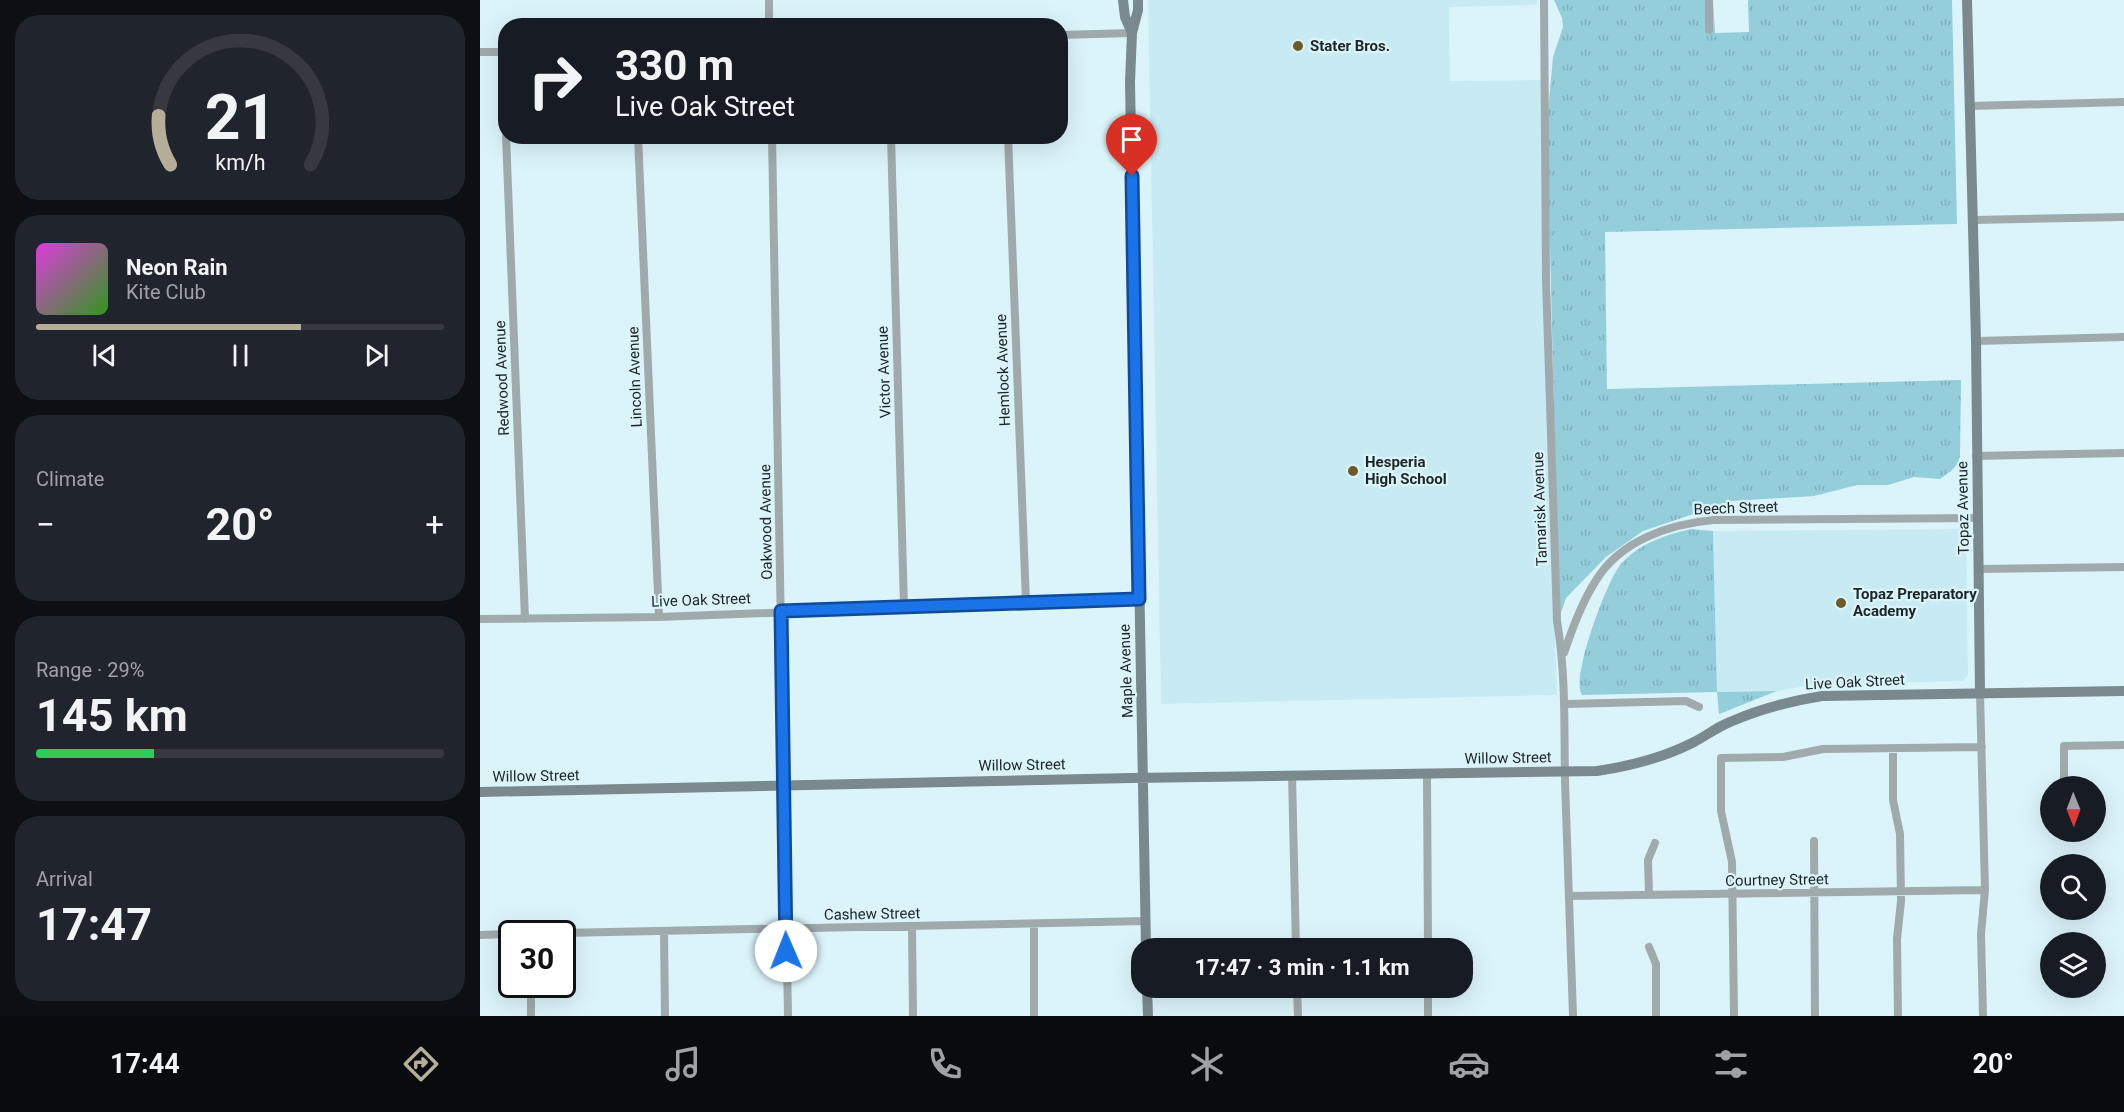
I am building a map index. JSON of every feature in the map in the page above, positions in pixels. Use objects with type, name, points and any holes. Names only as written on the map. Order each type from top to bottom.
[{"type":"street","points":[[769,0],[769,18]]},
{"type":"street","name":"Maple Avenue","points":[[1123,0],[1125,17],[1132,33]]},
{"type":"street","name":"Maple Avenue","points":[[1138,0],[1132,33],[1130,82],[1146,938]]},
{"type":"street","name":"Tamarisk Avenue","points":[[1544,0],[1546,280],[1557,621],[1563,656],[1565,704],[1565,772],[1574,1016]]},
{"type":"street","points":[[1708,0],[1709,30]]},
{"type":"street","name":"Topaz Avenue","points":[[1967,0],[1976,341],[1976,456],[1985,890],[1981,934],[1983,1016]]},
{"type":"street","points":[[1068,35],[1132,33]]},
{"type":"street","points":[[480,52],[498,52]]},
{"type":"street","points":[[1971,106],[2124,102]]},
{"type":"street","name":"Redwood Avenue","points":[[506,144],[525,619]]},
{"type":"street","name":"Lincoln Avenue","points":[[638,144],[659,617]]},
{"type":"street","name":"Oakwood Avenue","points":[[772,144],[788,1016]]},
{"type":"street","name":"Victor Avenue","points":[[891,144],[904,607]]},
{"type":"street","name":"Hemlock Avenue","points":[[1008,144],[1026,602]]},
{"type":"street","points":[[1973,220],[2124,218]]},
{"type":"street","points":[[1976,341],[2124,337]]},
{"type":"street","points":[[1976,456],[2124,453]]},
{"type":"street","name":"Beech Street","points":[[1563,656],[1576,618],[1596,580],[1612,560],[1629,547],[1658,532],[1692,522],[1713,520],[1978,518]]},
{"type":"street","points":[[1979,569],[2124,567]]},
{"type":"street","name":"Live Oak Street","points":[[480,619],[659,617],[1139,599]]},
{"type":"street","name":"Live Oak Street","points":[[1565,772],[1618,768],[1640,763],[1693,742],[1727,723],[1786,702],[1822,696],[2124,691]]},
{"type":"street","points":[[1565,704],[1686,701],[1699,707]]},
{"type":"street","points":[[2064,776],[2064,746],[2124,745]]},
{"type":"street","points":[[1734,1016],[1732,862],[1721,811],[1721,758],[1783,757],[1823,749],[1982,747]]},
{"type":"street","points":[[1893,749],[1893,800],[1900,834],[1901,892],[1897,939],[1898,1016]]},
{"type":"street","name":"Willow Street","points":[[480,792],[1565,772]]},
{"type":"street","points":[[1427,774],[1428,938]]},
{"type":"street","points":[[1292,776],[1296,938]]},
{"type":"street","points":[[1814,841],[1815,1016]]},
{"type":"street","points":[[1649,895],[1648,860],[1655,843]]},
{"type":"street","name":"Courtney Street","points":[[1569,896],[1985,890]]},
{"type":"street","name":"Cashew Street","points":[[576,933],[1146,921]]},
{"type":"street","points":[[1034,924],[1034,1016]]},
{"type":"street","points":[[912,926],[913,1016]]},
{"type":"street","points":[[664,931],[665,1016]]},
{"type":"street","points":[[480,935],[498,934]]},
{"type":"street","points":[[1649,947],[1656,964],[1656,1016]]},
{"type":"street","points":[[531,998],[531,1016]]},
{"type":"street","points":[[1147,998],[1148,1016]]},
{"type":"street","points":[[1297,998],[1298,1016]]},
{"type":"street","points":[[1428,998],[1428,1016]]},
{"type":"shaded area","name":"Hesperia High School","points":[[1148,0],[1537,0],[1537,5],[1449,7],[1450,81],[1542,80],[1541,207],[1557,695],[1161,704]]},
{"type":"shaded area","name":"Topaz Preparatory Academy","points":[[1966,529],[1968,675],[1963,681],[1813,685],[1777,691],[1717,692],[1713,531]]},
{"type":"green space","points":[[1554,0],[1713,0],[1715,33],[1749,32],[1748,0],[1952,0],[1957,224],[1605,232],[1607,389],[1961,380],[1960,455],[1958,463],[1940,479],[1914,477],[1888,485],[1857,485],[1814,496],[1732,501],[1643,531],[1606,557],[1566,598],[1559,618],[1547,123],[1553,57],[1563,27],[1562,18]]},
{"type":"green space","points":[[1691,529],[1713,531],[1717,692],[1582,695],[1581,670],[1585,651],[1599,608],[1621,564],[1636,551],[1653,541]]},
{"type":"green space","points":[[1777,691],[1719,714],[1717,692]]},
{"type":"place","name":"Stater Bros.","points":[[1298,46]]},
{"type":"place","name":"Hesperia High School","points":[[1353,471]]},
{"type":"place","name":"Topaz Preparatory Academy","points":[[1841,603]]},
{"type":"route","points":[[786,951],[781,611],[1139,599],[1132,176]]}]
